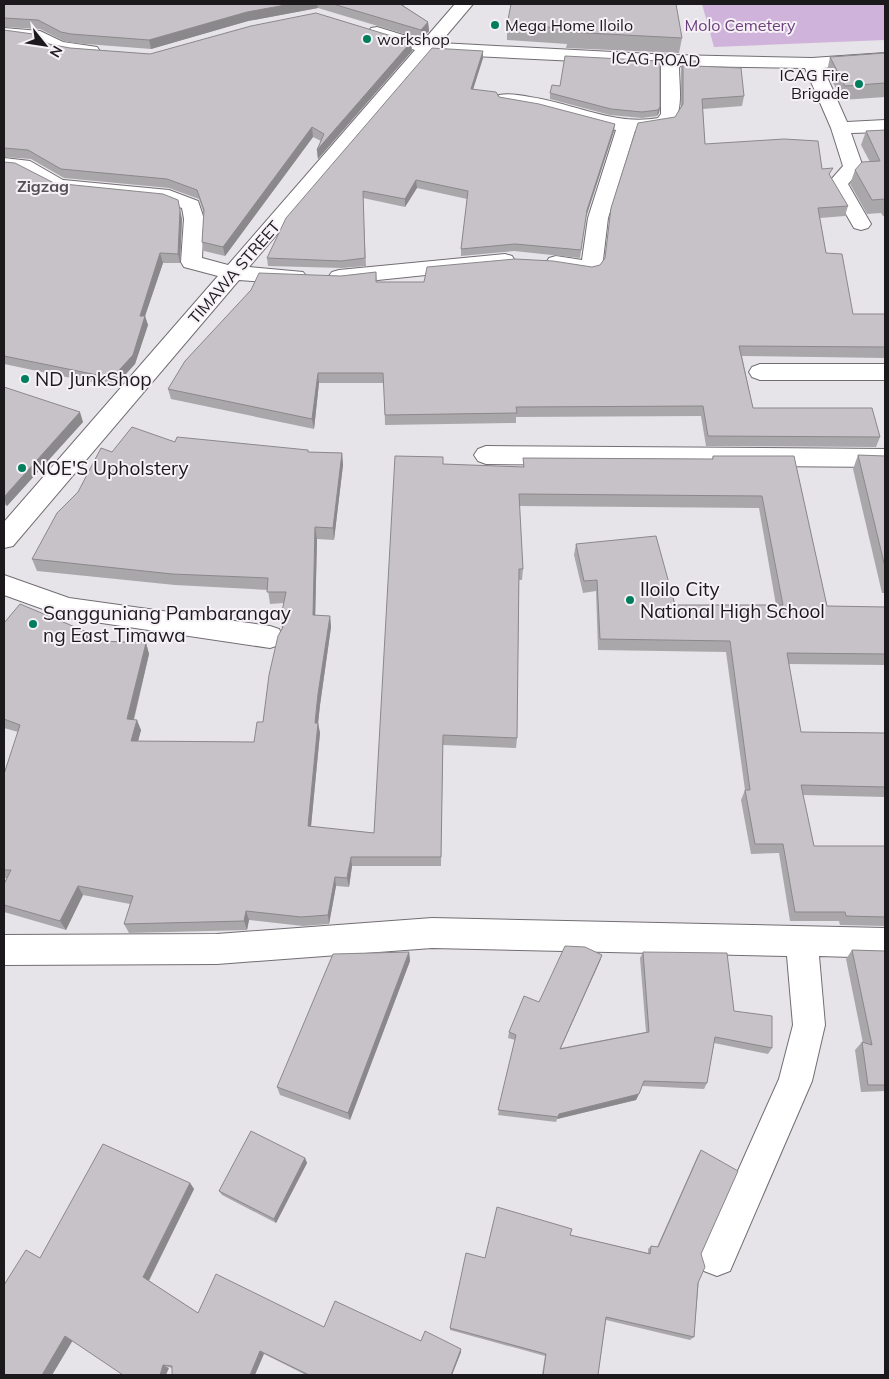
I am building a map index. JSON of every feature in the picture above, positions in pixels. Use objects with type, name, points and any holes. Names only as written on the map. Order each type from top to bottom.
[{"type":"street","name":"TIMAWA STREET","points":[[4,539],[464,4]]},
{"type":"street","name":"ICAG ROAD","points":[[361,27],[426,48],[670,60],[812,63],[885,58]]},
{"type":"street","points":[[4,33],[40,36],[58,47],[73,50],[112,53]]},
{"type":"street","points":[[506,99],[545,105],[627,126],[645,128],[665,122],[670,114],[670,60]]},
{"type":"street","points":[[812,63],[840,128],[853,167],[838,183],[861,224]]},
{"type":"street","points":[[4,164],[23,165],[58,185],[169,196],[190,205],[194,219],[191,262],[233,273],[342,277],[446,265],[528,261],[591,268],[598,218],[627,126]]},
{"type":"street","points":[[840,128],[885,126]]},
{"type":"street","points":[[760,372],[885,372]]},
{"type":"street","points":[[486,455],[885,458]]},
{"type":"street","points":[[4,585],[68,608],[270,637]]},
{"type":"street","points":[[4,950],[217,949],[432,933],[885,943]]},
{"type":"street","points":[[717,1258],[795,1081],[809,1025],[802,941]]},
{"type":"green space","name":"Molo Cemetery","points":[[702,4],[885,4],[885,40],[714,47]]},
{"type":"building","points":[[4,4],[291,4],[247,12],[149,40],[71,34],[61,32],[38,20],[4,18]]},
{"type":"building","points":[[333,4],[400,4],[428,22],[421,30]]},
{"type":"building","points":[[511,4],[676,4],[682,38],[568,32],[568,28],[507,25]]},
{"type":"building","points":[[316,13],[411,42],[317,150],[324,134],[312,127],[223,247],[202,242],[204,210],[197,190],[167,179],[61,169],[28,150],[4,148],[4,30],[33,34],[49,44],[70,48],[150,54],[251,26]]},
{"type":"building","points":[[432,48],[483,51],[471,89],[496,92],[499,97],[539,104],[615,124],[587,210],[581,250],[515,244],[461,249],[468,191],[416,180],[405,199],[363,191],[365,258],[341,261],[267,258],[286,218]]},
{"type":"building","points":[[885,53],[885,83],[845,86],[830,57]]},
{"type":"building","points":[[565,56],[660,61],[660,107],[658,110],[642,112],[611,109],[550,93],[552,85],[560,86]]},
{"type":"building","points":[[683,61],[696,61],[696,66],[741,68],[744,96],[702,99],[705,144],[784,139],[818,141],[822,169],[833,168],[829,174],[848,206],[818,208],[826,253],[842,254],[853,314],[885,314],[885,347],[739,346],[753,408],[872,408],[880,437],[708,436],[703,406],[516,407],[517,413],[385,415],[383,373],[318,373],[312,419],[168,389],[185,361],[251,290],[259,273],[341,276],[376,272],[376,282],[424,282],[427,267],[515,259],[553,261],[592,267],[600,265],[605,258],[611,208],[638,123],[675,117],[683,104]]},
{"type":"building","points":[[885,130],[885,199],[872,200],[855,170],[862,162],[880,161],[866,131]]},
{"type":"building","points":[[4,162],[15,163],[54,183],[163,194],[178,200],[180,210],[178,254],[160,253],[140,316],[145,316],[133,355],[112,378],[4,356]]},
{"type":"building","name":"NOE'S Upholstery","points":[[4,387],[80,412],[4,497]]},
{"type":"building","points":[[132,427],[175,442],[177,437],[308,450],[308,452],[342,453],[333,528],[315,527],[313,615],[330,616],[318,694],[315,723],[318,723],[308,826],[374,833],[395,456],[443,457],[443,464],[524,467],[523,458],[713,459],[713,456],[794,456],[827,606],[885,607],[885,654],[787,653],[801,732],[885,733],[885,787],[801,785],[814,846],[885,846],[885,917],[846,916],[845,912],[795,912],[783,844],[755,844],[745,790],[750,790],[730,641],[600,639],[597,580],[584,581],[576,544],[656,536],[675,605],[783,605],[762,496],[519,494],[523,569],[519,569],[517,738],[443,735],[441,857],[351,857],[347,878],[335,877],[328,915],[301,917],[246,911],[244,921],[124,924],[133,896],[78,886],[60,921],[4,905],[4,884],[11,870],[4,870],[4,774],[20,725],[4,719],[4,623],[20,604],[87,632],[81,640],[146,643],[127,719],[137,720],[131,741],[254,742],[257,722],[263,722],[269,675],[278,636],[283,627],[280,621],[286,592],[267,592],[268,578],[172,574],[32,559],[57,513],[78,492],[101,448],[112,452]]},
{"type":"building","points":[[858,455],[885,456],[885,567]]},
{"type":"building","points":[[565,946],[585,947],[602,955],[560,1049],[649,1032],[643,952],[727,953],[734,1011],[772,1016],[772,1048],[715,1037],[707,1083],[644,1081],[639,1094],[559,1114],[558,1117],[498,1110],[516,1035],[509,1032],[524,996],[539,1002]]},
{"type":"building","points":[[852,950],[885,951],[885,1085],[868,1085],[862,1042],[872,1045]]},
{"type":"building","points":[[409,952],[348,1113],[277,1087],[333,954]]},
{"type":"building","points":[[251,1131],[305,1158],[274,1219],[219,1191]]},
{"type":"building","points":[[103,1144],[190,1183],[143,1277],[198,1313],[216,1274],[324,1327],[335,1301],[421,1341],[425,1331],[461,1349],[451,1375],[309,1375],[260,1351],[250,1375],[172,1375],[172,1366],[163,1365],[160,1375],[123,1375],[65,1336],[42,1375],[4,1375],[4,1285],[26,1250],[40,1258]]},
{"type":"building","points":[[701,1150],[738,1171],[701,1254],[705,1267],[698,1283],[694,1337],[606,1317],[598,1375],[543,1375],[546,1354],[450,1328],[466,1253],[485,1258],[497,1207],[572,1229],[570,1235],[650,1254],[651,1246],[658,1247]]},
{"type":"place","name":"Mega Home Iloilo","points":[[495,25]]},
{"type":"place","name":"workshop","points":[[367,39]]},
{"type":"place","name":"ICAG Fire Brigade","points":[[859,84]]},
{"type":"place","name":"ND JunkShop","points":[[25,379]]},
{"type":"place","name":"NOE'S Upholstery","points":[[22,468]]},
{"type":"place","name":"Iloilo City National High School","points":[[630,600]]},
{"type":"place","name":"Sangguniang Pambarangay ng East Timawa","points":[[33,624]]},
{"type":"district","name":"Zigzag","points":[[43,186]]}]
